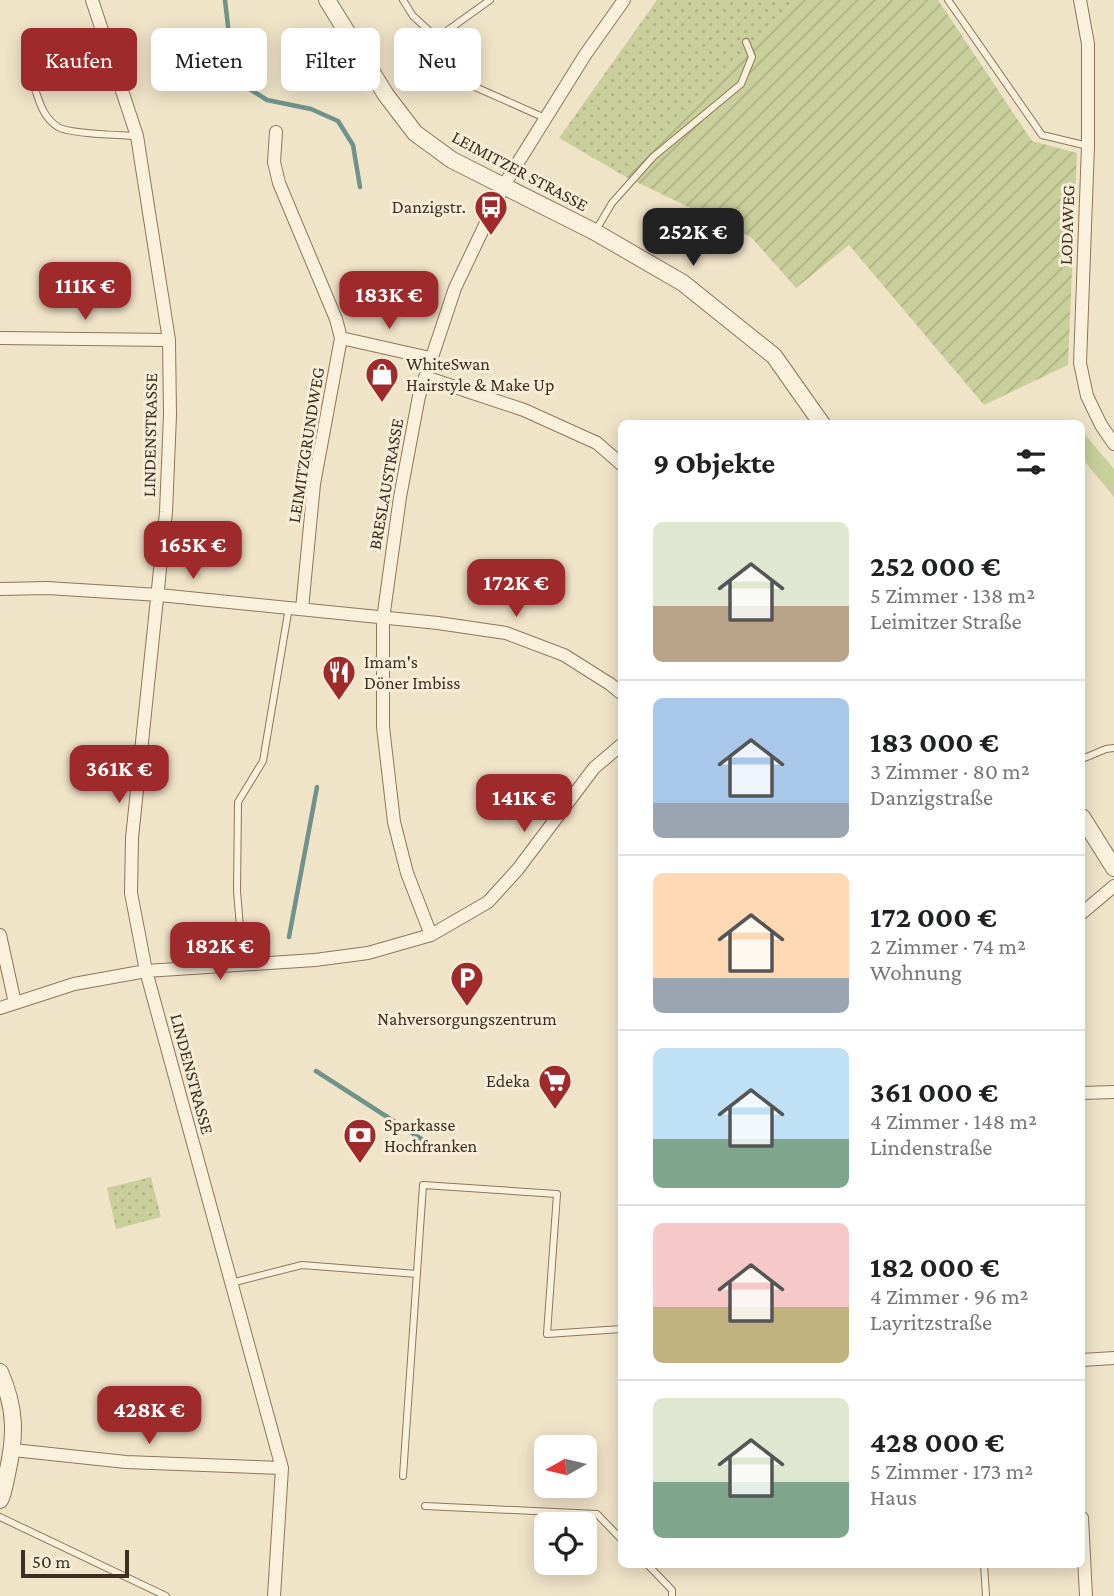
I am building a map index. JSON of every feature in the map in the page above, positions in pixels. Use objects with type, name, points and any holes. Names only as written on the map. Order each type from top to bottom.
[{"type":"street","name":"LINDENSTRASSE","points":[[92,0],[137,136],[169,340],[170,415],[166,512],[132,838],[131,893],[146,971],[282,1468],[274,1596]]},
{"type":"street","name":"LEIMITZER STRASSE","points":[[327,0],[386,95],[415,133],[452,160],[595,232],[683,284],[774,356],[819,420]]},
{"type":"street","name":"BRESLAUSTRASSE","points":[[431,935],[407,873],[394,822],[384,747],[383,619],[400,497],[419,396],[455,288],[504,185],[624,0]]},
{"type":"street","name":"LODAWEG","points":[[1080,0],[1088,44],[1088,146],[1080,363],[1087,396],[1114,444]]},
{"type":"street","name":"LEIMITZGRUNDWEG","points":[[276,132],[274,162],[279,183],[336,319],[341,338],[314,484],[296,608]]},
{"type":"street","points":[[0,338],[169,340]]},
{"type":"street","points":[[341,338],[430,358]]},
{"type":"street","points":[[425,377],[524,410],[597,443],[618,461]]},
{"type":"street","points":[[0,589],[47,588],[159,594],[506,633],[564,655],[618,691]]},
{"type":"street","points":[[0,1009],[74,984],[146,971],[315,960],[368,953],[431,935],[488,902],[518,869],[594,768],[618,748]]},
{"type":"street","points":[[1085,822],[1114,868]]},
{"type":"street","points":[[1085,910],[1114,886]]},
{"type":"street","points":[[0,935],[15,1003]]},
{"type":"street","points":[[1085,1094],[1114,1092]]},
{"type":"street","points":[[1085,1360],[1114,1358]]},
{"type":"street","points":[[0,1372],[10,1393],[15,1424],[13,1450],[0,1500]]},
{"type":"street","points":[[13,1450],[126,1462],[282,1468]]},
{"type":"street","points":[[1085,1568],[1086,1596]]},
{"type":"lane","points":[[403,0],[413,16],[426,28]]},
{"type":"lane","points":[[451,28],[490,0]]},
{"type":"lane","points":[[948,0],[1042,135],[1088,146]]},
{"type":"lane","points":[[595,232],[612,203],[653,157],[741,84],[752,57],[746,42]]},
{"type":"lane","points":[[481,90],[545,118]]},
{"type":"lane","points":[[36,91],[47,118],[60,129],[137,136]]},
{"type":"lane","name":"LEIMITZGRUNDWEG","points":[[243,964],[237,891],[238,802],[263,761],[296,608]]},
{"type":"lane","points":[[1085,759],[1114,748]]},
{"type":"lane","points":[[403,1476],[423,1185],[556,1194],[547,1334],[618,1329]]},
{"type":"lane","points":[[231,1283],[302,1265],[417,1273]]},
{"type":"lane","points":[[425,1506],[597,1514],[618,1536]]},
{"type":"lane","points":[[0,1517],[166,1596]]},
{"type":"lane","points":[[651,1568],[672,1590],[672,1596]]},
{"type":"lane","points":[[984,1568],[986,1596]]},
{"type":"green space","points":[[657,0],[796,0],[626,177],[559,138]]},
{"type":"green space","points":[[796,0],[938,0],[1032,141],[1077,153],[1068,365],[984,405],[849,245],[796,288],[751,237],[626,177]]},
{"type":"green space","points":[[1085,435],[1114,469],[1114,497],[1085,462]]},
{"type":"green space","points":[[151,1177],[161,1217],[116,1229],[107,1188]]},
{"type":"waterway","points":[[225,0],[234,79],[267,100],[311,109],[338,121],[353,145],[360,187]]},
{"type":"waterway","points":[[289,937],[317,787]]},
{"type":"waterway","points":[[316,1071],[423,1140]]},
{"type":"place","name":"Danzigstr.","points":[[491,237]]},
{"type":"place","name":"WhiteSwan Hairstyle & Make Up","points":[[382,404]]},
{"type":"place","name":"Imam's Döner Imbiss","points":[[339,702]]},
{"type":"place","name":"Nahversorgungszentrum","points":[[467,1008]]},
{"type":"place","name":"Edeka","points":[[555,1111]]},
{"type":"place","name":"Sparkasse Hochfranken","points":[[360,1165]]}]
